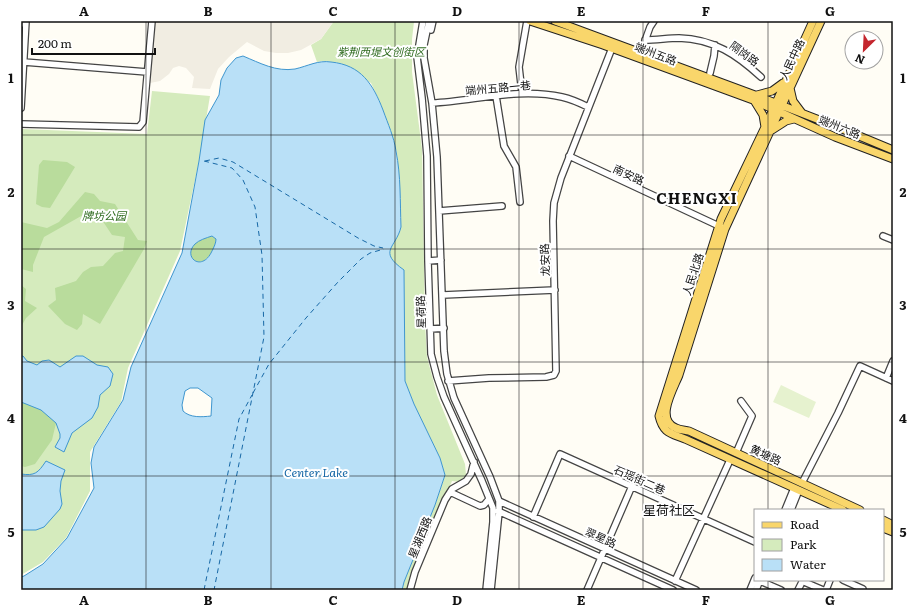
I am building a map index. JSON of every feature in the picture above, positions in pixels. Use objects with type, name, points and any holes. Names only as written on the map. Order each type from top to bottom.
[{"type":"main road","name":"端州五路","points":[[530,21],[614,43],[641,52],[754,98]]},
{"type":"main road","name":"端州五路","points":[[555,21],[566,23],[777,107]]},
{"type":"main road","name":"人民中路","points":[[788,85],[813,21]]},
{"type":"main road","name":"人民中路","points":[[777,107],[821,21]]},
{"type":"main road","points":[[795,119],[768,127],[754,98],[788,85],[793,101],[802,113]]},
{"type":"main road","name":"端州六路","points":[[777,107],[802,113],[893,150]]},
{"type":"main road","name":"端州六路","points":[[777,107],[795,119],[835,137],[893,159]]},
{"type":"main road","name":"人民北路","points":[[685,438],[668,433],[664,429],[659,416],[722,228],[777,107]]},
{"type":"main road","name":"人民北路","points":[[666,416],[666,409],[679,376],[722,228]]},
{"type":"main road","name":"黄塘路","points":[[666,416],[667,421],[677,428],[689,431],[858,509]]},
{"type":"main road","name":"黄塘路","points":[[685,438],[730,460],[841,509]]},
{"type":"main road","points":[[884,520],[893,525]]},
{"type":"street","points":[[21,108],[26,21]]},
{"type":"street","points":[[21,124],[139,128],[143,122],[152,21]]},
{"type":"street","name":"星荷路","points":[[423,21],[417,57],[427,156],[428,261],[432,354],[437,378],[444,397],[493,508],[486,590]]},
{"type":"street","points":[[429,21],[424,45],[424,58],[432,103],[437,157],[444,351],[448,381],[454,398],[490,477],[499,502],[491,590]]},
{"type":"street","points":[[424,58],[433,21]]},
{"type":"street","points":[[522,93],[519,67],[526,21]]},
{"type":"street","points":[[641,52],[650,27],[654,21]]},
{"type":"street","name":"隔岗路","points":[[645,40],[678,38],[715,45],[728,51],[746,63],[761,77]]},
{"type":"street","name":"龙安路","points":[[448,381],[489,378],[546,377],[554,375],[557,366],[553,207],[569,156],[614,43]]},
{"type":"street","points":[[710,73],[715,45]]},
{"type":"street","points":[[24,62],[147,72]]},
{"type":"street","name":"端州五路一巷","points":[[432,103],[522,93],[545,94],[563,97],[588,107]]},
{"type":"street","points":[[496,96],[504,146],[516,167],[520,202]]},
{"type":"street","name":"南安路","points":[[569,156],[722,228]]},
{"type":"street","points":[[439,211],[502,206]]},
{"type":"street","points":[[883,236],[893,240]]},
{"type":"street","points":[[428,261],[441,260]]},
{"type":"street","points":[[443,295],[555,290]]},
{"type":"street","points":[[431,329],[444,328]]},
{"type":"street","points":[[886,378],[893,361]]},
{"type":"street","points":[[802,483],[860,366],[893,381]]},
{"type":"street","points":[[736,453],[752,416],[741,401]]},
{"type":"street","name":"石瑶街二巷","points":[[532,517],[560,454],[754,542]]},
{"type":"street","points":[[675,581],[730,460]]},
{"type":"street","points":[[474,462],[471,474],[466,481],[452,489],[450,492],[480,506],[484,505],[489,499]]},
{"type":"street","points":[[482,481],[490,477]]},
{"type":"street","points":[[587,590],[632,486]]},
{"type":"street","points":[[786,509],[797,489]]},
{"type":"street","points":[[791,509],[797,489]]},
{"type":"street","name":"星湖西路","points":[[410,590],[416,572],[450,492]]},
{"type":"street","name":"翠星路","points":[[499,502],[696,590]]},
{"type":"street","points":[[508,516],[512,507]]},
{"type":"street","name":"翠星路","points":[[493,508],[672,590]]},
{"type":"street","points":[[750,590],[754,580]]},
{"type":"street","points":[[762,581],[781,590]]},
{"type":"street","points":[[804,581],[825,590],[830,581]]},
{"type":"street","points":[[845,581],[863,590]]},
{"type":"green space","name":"紫荆西堤文创街区","points":[[334,21],[414,22],[412,39],[412,72],[422,149],[427,357],[437,395],[465,464],[466,475],[459,482],[452,481],[408,590],[402,590],[402,587],[435,505],[445,475],[440,458],[414,404],[405,381],[404,271],[391,259],[390,254],[390,249],[399,234],[401,227],[397,153],[379,100],[371,83],[339,63],[322,61],[317,62],[311,45],[321,39]]},
{"type":"green space","name":"牌坊公园","points":[[152,91],[210,96],[199,161],[180,251],[128,368],[121,402],[90,452],[90,491],[66,538],[43,562],[21,575],[22,129],[147,134]]},
{"type":"green space","points":[[43,160],[67,162],[75,167],[50,208],[42,207],[36,204],[39,165]]},
{"type":"green space","points":[[85,192],[94,194],[100,201],[115,204],[138,240],[147,241],[144,249],[100,324],[83,314],[82,324],[77,330],[65,324],[48,306],[56,300],[55,288],[76,281],[83,272],[91,267],[103,266],[115,253],[123,251],[125,237],[112,235],[102,220],[83,215],[44,237],[33,265],[33,272],[21,269],[21,222],[47,228],[59,222]]},
{"type":"green space","points":[[212,236],[216,239],[216,242],[208,258],[199,262],[195,261],[191,254],[195,244]]},
{"type":"green space","points":[[21,285],[26,289],[25,301],[37,308],[26,318],[21,327]]},
{"type":"green space","points":[[781,385],[816,402],[809,418],[773,402]]},
{"type":"green space","points":[[21,402],[41,410],[56,423],[52,440],[35,464],[25,467],[21,466]]},
{"type":"shaded area","points":[[154,21],[334,21],[321,39],[301,50],[288,53],[276,53],[264,51],[247,42],[229,57],[218,69],[210,89],[192,88],[194,77],[186,68],[179,66],[173,68],[169,74],[160,81],[150,83]]},
{"type":"water","name":"Center Lake","points":[[243,56],[268,66],[288,70],[326,62],[350,67],[364,77],[375,92],[392,136],[399,170],[401,227],[399,234],[390,249],[390,254],[391,258],[396,264],[404,270],[405,381],[414,404],[440,458],[445,475],[402,590],[21,590],[21,577],[43,564],[67,538],[94,488],[91,463],[94,447],[123,400],[131,367],[182,253],[205,120],[219,95],[221,80],[227,68],[236,58]],"holes":[[[212,236],[216,239],[216,242],[208,258],[199,262],[195,261],[191,254],[195,244]],[[190,388],[198,388],[212,398],[211,416],[193,416],[183,411],[182,405],[185,391]]]},
{"type":"water","points":[[21,356],[23,356],[27,361],[37,365],[42,361],[49,360],[60,367],[76,356],[83,356],[97,365],[108,367],[113,374],[110,386],[100,395],[98,407],[92,418],[72,433],[64,452],[55,447],[60,438],[56,423],[41,410],[21,402]]},
{"type":"water","points":[[46,461],[65,470],[61,481],[60,491],[62,504],[60,509],[44,527],[36,530],[21,530],[21,474],[36,473]]},
{"type":"ferry route","points":[[205,161],[219,158],[233,162],[358,238],[374,246],[383,248]]},
{"type":"ferry route","points":[[204,161],[232,168],[243,180],[255,207],[262,255],[264,337],[214,590]]},
{"type":"ferry route","points":[[253,393],[269,364],[306,318],[338,282],[361,259],[370,253],[384,249]]},
{"type":"ferry route","points":[[204,590],[239,419],[252,395]]},
{"type":"district","name":"CHENGXI","points":[[697,197]]},
{"type":"district","name":"星荷社区","points":[[669,509]]}]
